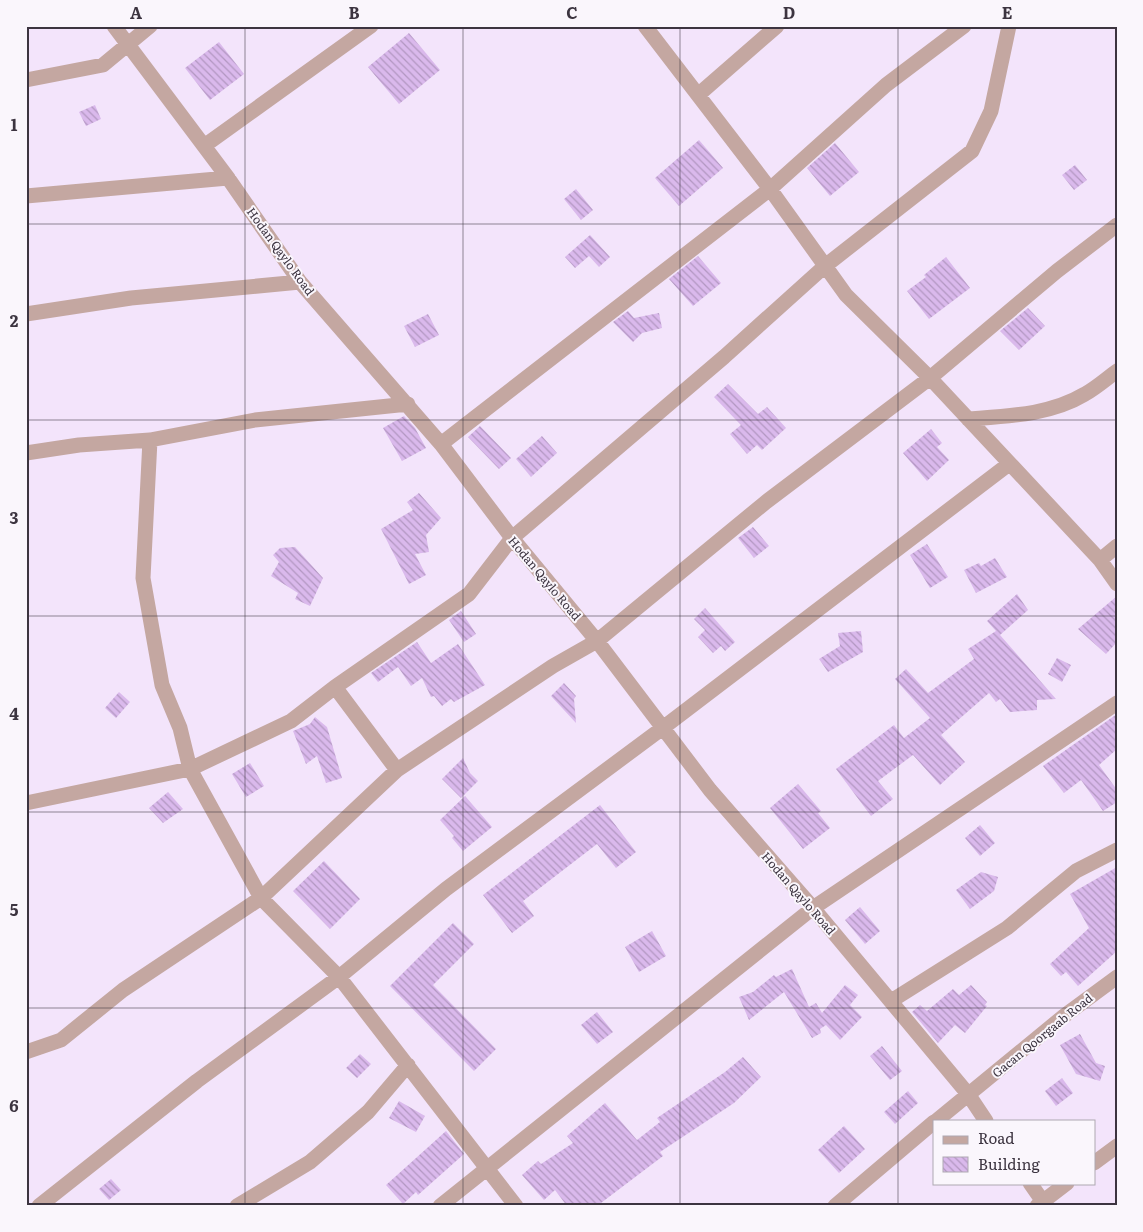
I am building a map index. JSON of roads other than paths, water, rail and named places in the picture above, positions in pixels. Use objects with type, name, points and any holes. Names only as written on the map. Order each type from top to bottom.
[{"type":"street","name":"Hodan Qaylo Road","points":[[114,26],[228,178],[300,282],[441,444],[512,538],[597,641],[664,727],[710,790],[813,908],[968,1094],[985,1120]]},
{"type":"street","points":[[26,80],[103,65],[150,26]]},
{"type":"street","points":[[204,146],[371,26]]},
{"type":"street","points":[[645,26],[770,189],[846,295],[930,378],[1100,560],[1117,584]]},
{"type":"street","points":[[698,95],[777,26]]},
{"type":"street","points":[[441,444],[770,189],[886,85],[964,26]]},
{"type":"street","points":[[26,803],[190,769],[291,721],[335,687],[469,594],[512,538],[724,357],[825,266],[972,151],[991,111],[1009,26]]},
{"type":"street","points":[[26,196],[228,178]]},
{"type":"street","points":[[26,1052],[61,1040],[123,990],[261,898],[397,770],[552,666],[597,641],[766,502],[930,378],[1057,271],[1117,225]]},
{"type":"street","points":[[26,314],[131,298],[300,282]]},
{"type":"street","points":[[968,419],[1026,415],[1062,406],[1086,394],[1117,371]]},
{"type":"street","points":[[26,453],[79,445],[150,440],[255,420],[408,404]]},
{"type":"street","points":[[150,440],[143,578],[162,685],[180,728],[190,769],[261,898],[339,977],[516,1206]]},
{"type":"street","points":[[38,1206],[197,1081],[339,977],[446,889],[664,727],[1009,464]]},
{"type":"street","points":[[1100,560],[1117,546]]},
{"type":"street","points":[[335,687],[397,770]]},
{"type":"street","points":[[440,1206],[813,908],[1117,703]]},
{"type":"street","points":[[890,1001],[1008,928],[1076,871],[1117,850]]},
{"type":"street","name":"Gacan Qoorgaab Road","points":[[937,1120],[1064,1016],[1117,977]]},
{"type":"street","points":[[237,1206],[310,1162],[368,1112],[408,1065]]},
{"type":"street","name":"Gacan Qoorgaab Road","points":[[835,1206],[933,1124]]},
{"type":"street","points":[[1096,1162],[1117,1146]]},
{"type":"street","points":[[1031,1184],[1042,1204],[1066,1184]]}]
